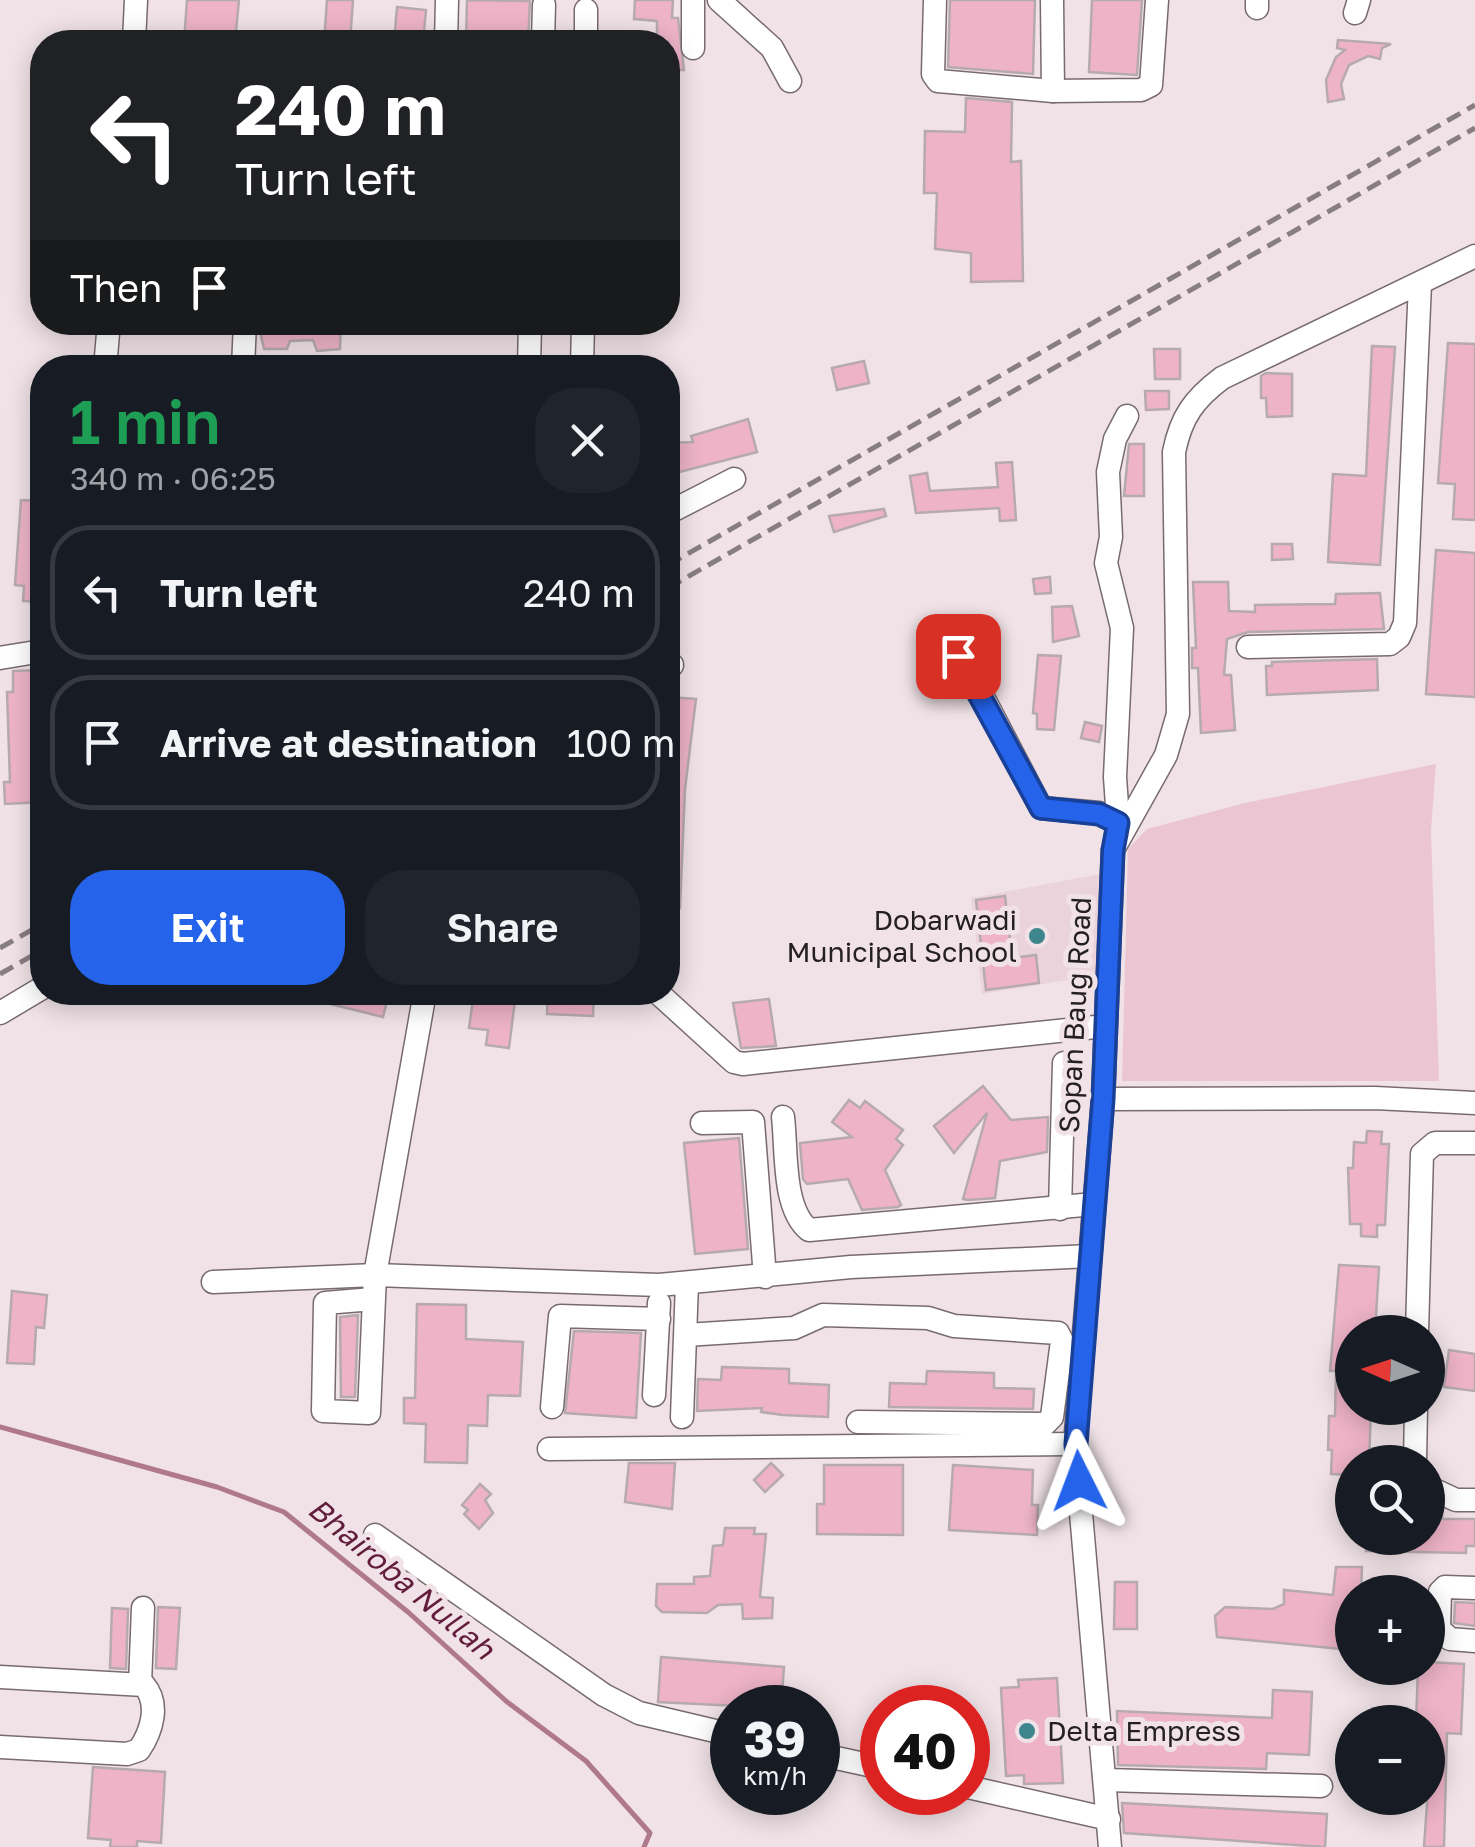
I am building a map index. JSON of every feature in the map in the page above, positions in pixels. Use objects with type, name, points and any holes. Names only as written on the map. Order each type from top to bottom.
[{"type":"street","points":[[135,30],[136,0]]},
{"type":"street","points":[[446,30],[447,0]]},
{"type":"street","points":[[693,0],[693,48]]},
{"type":"street","points":[[719,0],[772,48],[790,81]]},
{"type":"street","points":[[935,0],[933,74],[938,81],[1052,91],[1141,90],[1151,85],[1157,0]]},
{"type":"street","points":[[1052,0],[1052,91]]},
{"type":"street","points":[[543,30],[544,5]]},
{"type":"street","points":[[586,10],[586,30]]},
{"type":"street","name":"Sopan Baug Road","points":[[1110,1847],[1076,1444],[1103,1099],[1113,850],[1118,828],[1166,755],[1178,714],[1174,452],[1180,424],[1198,396],[1222,378],[1475,256]]},
{"type":"street","points":[[1248,647],[1390,644],[1399,638],[1405,623],[1420,284]]},
{"type":"street","points":[[1118,828],[1114,778],[1122,628],[1106,563],[1111,537],[1108,472],[1115,439],[1128,416]]},
{"type":"street","points":[[680,507],[734,478]]},
{"type":"street","points":[[945,637],[971,674],[1041,808],[1099,814],[1118,828]]},
{"type":"street","points":[[0,658],[30,653]]},
{"type":"street","points":[[0,1013],[30,995]]},
{"type":"street","points":[[373,1299],[325,1303],[323,1411],[370,1413],[375,1275],[423,1005]]},
{"type":"street","points":[[671,1005],[734,1062],[742,1064],[1105,1026]]},
{"type":"street","points":[[1060,1209],[1064,1063]]},
{"type":"street","points":[[1103,1099],[1375,1098],[1475,1103]]},
{"type":"street","points":[[784,1118],[792,1196],[798,1221],[809,1230],[1094,1204]]},
{"type":"street","points":[[702,1123],[752,1122],[765,1277]]},
{"type":"street","points":[[1417,1315],[1422,1154],[1434,1143],[1475,1143]]},
{"type":"street","points":[[213,1282],[375,1275],[659,1285],[850,1267],[1090,1256]]},
{"type":"street","points":[[682,1417],[687,1283]]},
{"type":"street","points":[[654,1395],[659,1285]]},
{"type":"street","points":[[686,1335],[794,1328],[822,1315],[928,1318],[954,1326],[1058,1333],[1062,1341],[1052,1417],[1044,1424],[858,1422]]},
{"type":"street","points":[[552,1407],[560,1316],[659,1319]]},
{"type":"street","points":[[549,1448],[1076,1444]]},
{"type":"street","points":[[1445,1495],[1456,1500],[1475,1500]]},
{"type":"street","points":[[375,1534],[604,1695],[639,1713],[710,1730]]},
{"type":"street","points":[[1475,1588],[1445,1587],[1440,1592],[1438,1629],[1450,1639],[1475,1641]]},
{"type":"street","points":[[140,1684],[143,1608]]},
{"type":"street","points":[[0,1677],[140,1684],[151,1693],[154,1706],[147,1739],[139,1750],[128,1754],[0,1747]]},
{"type":"street","points":[[1106,1780],[1321,1786]]},
{"type":"street","points":[[990,1792],[1109,1818]]},
{"type":"shaded area","points":[[1436,764],[1431,831],[1439,1081],[1122,1081],[1128,849],[1147,829],[1245,803]]},
{"type":"shaded area","name":"Dobarwadi Municipal School","points":[[1100,874],[1097,975],[982,994],[971,898]]},
{"type":"building","points":[[187,0],[239,0],[236,30],[185,30]]},
{"type":"building","points":[[327,0],[353,0],[351,30],[325,30]]},
{"type":"building","points":[[467,0],[530,1],[529,30],[466,30]]},
{"type":"building","points":[[635,0],[673,0],[672,18],[678,18],[679,30],[657,30],[657,21],[634,19]]},
{"type":"building","points":[[950,0],[1035,0],[1033,74],[948,67]]},
{"type":"building","points":[[1092,0],[1142,0],[1137,75],[1089,72]]},
{"type":"building","points":[[397,7],[426,10],[424,30],[395,30]]},
{"type":"building","points":[[680,35],[684,70],[680,70]]},
{"type":"building","points":[[1338,40],[1391,44],[1382,48],[1380,59],[1368,56],[1349,65],[1341,84],[1344,99],[1328,102],[1326,80],[1336,57],[1345,50],[1337,48]]},
{"type":"building","points":[[966,98],[1012,102],[1011,162],[1021,161],[1023,281],[971,282],[971,253],[935,249],[937,193],[924,193],[925,131],[965,132]]},
{"type":"building","points":[[341,335],[340,349],[317,351],[313,340],[290,341],[287,349],[264,349],[261,336]]},
{"type":"building","points":[[1448,343],[1475,344],[1475,520],[1453,519],[1455,484],[1438,483]]},
{"type":"building","points":[[1372,346],[1395,347],[1380,565],[1328,562],[1333,474],[1366,476]]},
{"type":"building","points":[[1154,349],[1180,349],[1180,379],[1155,379]]},
{"type":"building","points":[[864,361],[869,383],[837,390],[832,368]]},
{"type":"building","points":[[1292,374],[1292,416],[1267,417],[1266,398],[1261,398],[1261,376]]},
{"type":"building","points":[[1145,391],[1169,391],[1169,409],[1146,410]]},
{"type":"building","points":[[748,419],[757,452],[680,472],[680,443],[693,442],[691,436]]},
{"type":"building","points":[[1129,444],[1144,444],[1144,496],[1124,496]]},
{"type":"building","points":[[1012,462],[1016,520],[1000,521],[999,508],[916,513],[910,476],[927,473],[930,491],[998,487],[996,463]]},
{"type":"building","points":[[21,500],[30,500],[30,601],[23,601],[24,586],[15,585]]},
{"type":"building","points":[[884,509],[886,516],[834,532],[829,516]]},
{"type":"building","points":[[1272,544],[1292,544],[1293,559],[1272,560]]},
{"type":"building","points":[[1436,550],[1475,553],[1475,697],[1426,694]]},
{"type":"building","points":[[1050,577],[1051,593],[1035,594],[1033,579]]},
{"type":"building","points":[[1193,582],[1228,582],[1229,611],[1255,612],[1255,605],[1335,604],[1336,594],[1380,593],[1384,629],[1248,632],[1227,639],[1224,675],[1231,675],[1235,730],[1201,733],[1198,668],[1192,668],[1192,648],[1196,648]]},
{"type":"building","points":[[1072,606],[1079,636],[1053,642],[1052,607]]},
{"type":"building","points":[[1038,655],[1061,656],[1054,730],[1037,729],[1037,714],[1033,713]]},
{"type":"building","points":[[1377,659],[1378,690],[1267,695],[1266,666],[1272,666],[1272,662]]},
{"type":"building","points":[[30,670],[30,803],[5,804],[4,782],[10,782],[7,692],[13,692],[13,671]]},
{"type":"building","points":[[680,698],[696,699],[685,789],[680,908]]},
{"type":"building","points":[[1085,722],[1102,726],[1099,742],[1081,738]]},
{"type":"building","points":[[1005,896],[1012,958],[1036,955],[1039,983],[986,990],[976,900]]},
{"type":"building","points":[[769,999],[776,1046],[741,1048],[733,1003]]},
{"type":"building","points":[[334,1005],[386,1005],[383,1017]]},
{"type":"building","points":[[472,1005],[514,1005],[509,1048],[486,1045],[488,1030],[469,1028]]},
{"type":"building","points":[[547,1005],[593,1005],[593,1016],[547,1014]]},
{"type":"building","points":[[983,1086],[1011,1120],[1048,1117],[1047,1152],[1000,1161],[995,1198],[968,1200],[963,1199],[987,1113],[954,1153],[934,1126]]},
{"type":"building","points":[[849,1100],[860,1108],[865,1101],[903,1130],[896,1139],[903,1145],[885,1170],[901,1205],[898,1207],[862,1210],[848,1179],[807,1184],[803,1179],[800,1143],[852,1137],[832,1122]]},
{"type":"building","points":[[1367,1131],[1382,1132],[1381,1144],[1389,1144],[1385,1225],[1377,1225],[1377,1237],[1361,1236],[1361,1224],[1350,1224],[1348,1168],[1353,1168],[1354,1142],[1366,1143]]},
{"type":"building","points":[[739,1138],[748,1249],[695,1254],[684,1143]]},
{"type":"building","points":[[1339,1265],[1379,1267],[1376,1315],[1335,1315],[1335,1371],[1330,1371]]},
{"type":"building","points":[[12,1291],[47,1295],[44,1328],[36,1327],[34,1364],[7,1363]]},
{"type":"building","points":[[417,1304],[466,1305],[466,1339],[523,1342],[520,1396],[488,1395],[487,1426],[468,1425],[467,1463],[425,1462],[426,1424],[404,1423],[404,1398],[415,1398]]},
{"type":"building","points":[[358,1315],[355,1397],[341,1397],[340,1317]]},
{"type":"building","points":[[574,1331],[641,1333],[636,1418],[565,1413]]},
{"type":"building","points":[[1449,1350],[1475,1354],[1475,1391],[1445,1387]]},
{"type":"building","points":[[722,1367],[789,1369],[789,1383],[829,1385],[828,1417],[761,1412],[762,1408],[697,1411],[698,1379],[721,1380]]},
{"type":"building","points":[[927,1371],[994,1373],[994,1388],[1034,1389],[1033,1409],[889,1407],[890,1383],[926,1384]]},
{"type":"building","points":[[1329,1416],[1335,1416],[1335,1425],[1370,1425],[1370,1445],[1335,1445],[1335,1474],[1331,1474],[1332,1450],[1328,1450]]},
{"type":"building","points":[[629,1463],[675,1463],[672,1509],[625,1502]]},
{"type":"building","points":[[771,1463],[783,1475],[765,1492],[754,1480]]},
{"type":"building","points":[[824,1465],[903,1465],[903,1535],[817,1534],[817,1504],[824,1504]]},
{"type":"building","points":[[953,1465],[1033,1470],[1032,1505],[1038,1505],[1037,1535],[949,1530]]},
{"type":"building","points":[[480,1484],[491,1494],[485,1500],[493,1513],[479,1529],[464,1514],[468,1510],[462,1505]]},
{"type":"building","points":[[1445,1519],[1475,1519],[1475,1546],[1466,1546],[1466,1553],[1445,1553]]},
{"type":"building","points":[[725,1528],[755,1528],[754,1534],[766,1534],[760,1597],[773,1598],[772,1618],[743,1619],[742,1604],[718,1605],[707,1613],[662,1612],[656,1606],[657,1584],[694,1584],[694,1577],[710,1576],[713,1546],[723,1545]]},
{"type":"building","points":[[1336,1567],[1362,1567],[1362,1575],[1335,1575]]},
{"type":"building","points":[[1335,1576],[1335,1648],[1217,1637],[1215,1616],[1225,1607],[1273,1609],[1284,1604],[1284,1590],[1333,1595]]},
{"type":"building","points":[[1115,1582],[1137,1582],[1137,1629],[1114,1629]]},
{"type":"building","points":[[1455,1602],[1475,1603],[1475,1626],[1454,1623]]},
{"type":"building","points":[[158,1607],[180,1608],[176,1669],[156,1668]]},
{"type":"building","points":[[112,1608],[128,1609],[126,1669],[110,1668]]},
{"type":"building","points":[[661,1657],[784,1667],[783,1685],[710,1685],[710,1705],[658,1702]]},
{"type":"building","points":[[1445,1663],[1464,1664],[1461,1734],[1447,1733],[1445,1809],[1445,1705],[1417,1705],[1417,1685],[1445,1685]]},
{"type":"building","name":"Delta Empress","points":[[1057,1678],[1063,1783],[1024,1784],[1024,1775],[1006,1776],[1001,1688],[1019,1687],[1018,1680]]},
{"type":"building","points":[[1273,1690],[1312,1692],[1309,1755],[1267,1753],[1266,1769],[1118,1765],[1117,1711],[1272,1718]]},
{"type":"building","points":[[93,1767],[165,1772],[161,1843],[137,1841],[137,1847],[110,1847],[111,1840],[88,1838]]},
{"type":"building","points":[[1122,1803],[1327,1814],[1325,1847],[1124,1833]]},
{"type":"building","points":[[1426,1815],[1445,1815],[1444,1847],[1424,1847]]},
{"type":"waterway","name":"Bhairoba Nullah","points":[[0,1427],[217,1487],[284,1512],[408,1612],[506,1701],[586,1761],[650,1833],[644,1847]]},
{"type":"railway","points":[[680,558],[1475,105]]},
{"type":"railway","points":[[680,581],[1475,128]]},
{"type":"railway","points":[[0,948],[30,931]]},
{"type":"railway","points":[[0,974],[30,957]]},
{"type":"place","name":"Dobarwadi Municipal School","points":[[1037,936]]},
{"type":"place","name":"Delta Empress","points":[[1027,1731]]},
{"type":"route","points":[[958,656],[996,721],[1020,776],[1041,808],[1099,814],[1118,823],[1113,850],[1103,1099],[1076,1444],[1079,1481]]}]
